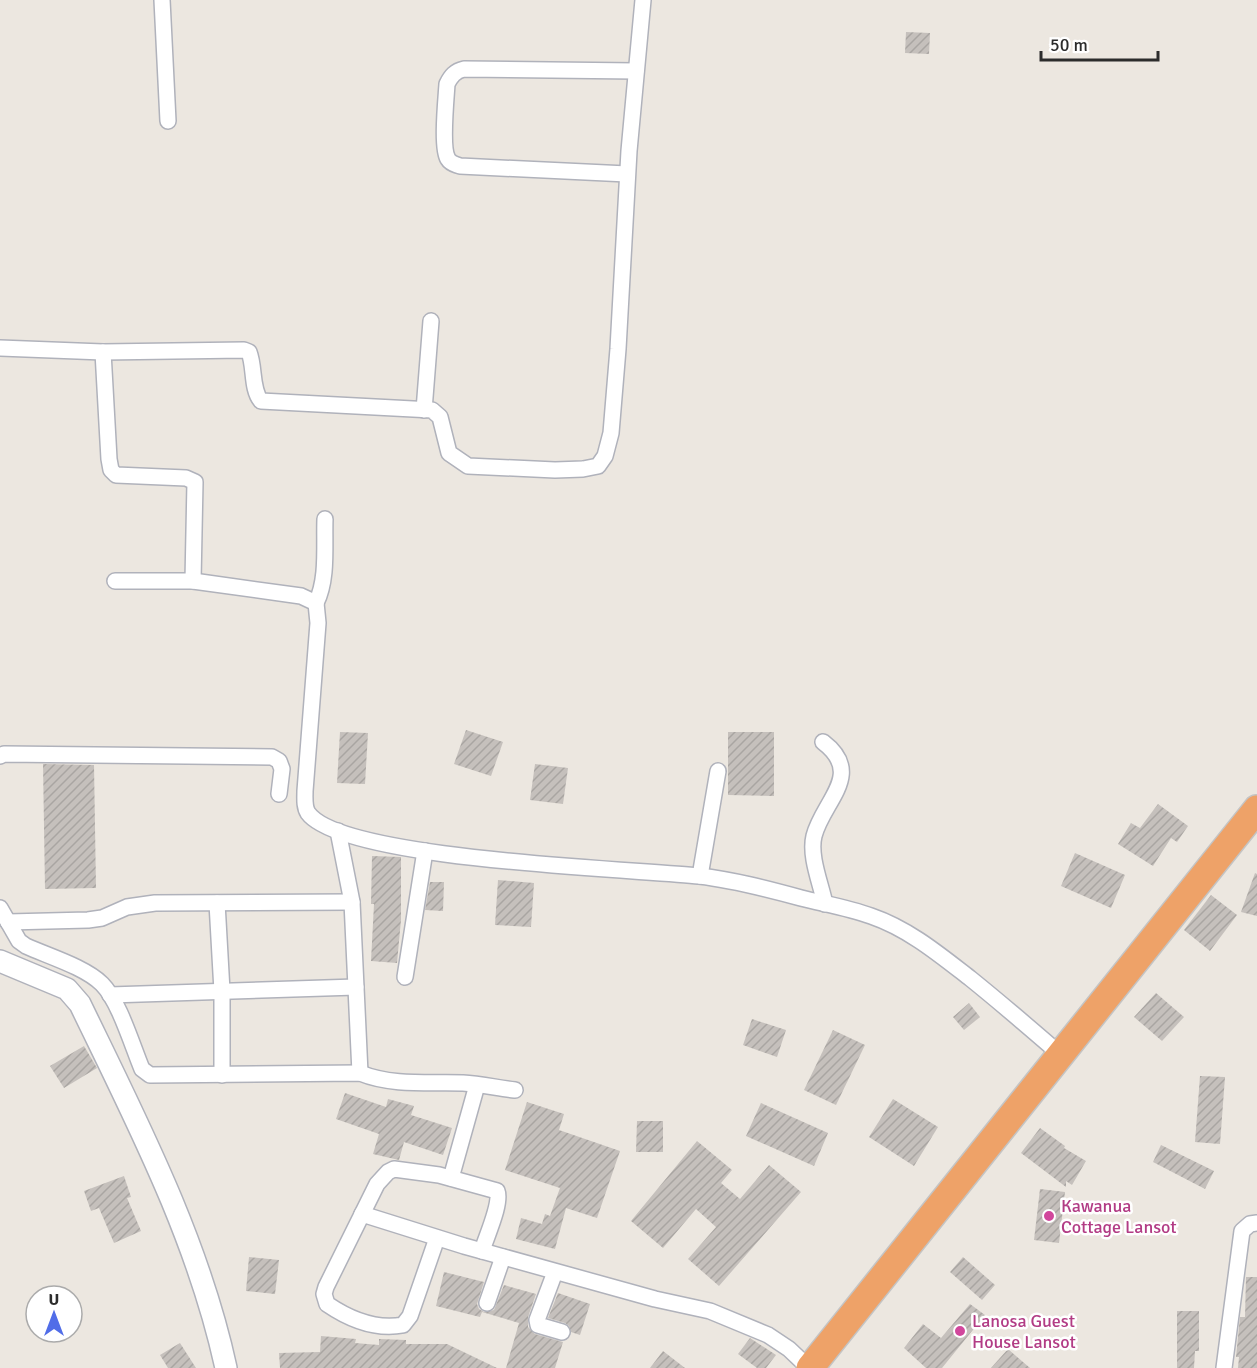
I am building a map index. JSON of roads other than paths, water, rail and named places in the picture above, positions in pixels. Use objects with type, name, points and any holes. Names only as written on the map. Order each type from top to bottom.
[{"type":"highway","points":[[809,1368],[1257,808]]},
{"type":"street","points":[[162,0],[168,121]]},
{"type":"street","points":[[0,348],[104,352],[243,350],[249,352],[253,362],[257,394],[261,401],[432,410],[440,417],[449,453],[468,466],[555,470],[598,466],[603,462],[610,433],[618,349],[627,174],[643,0]]},
{"type":"street","points":[[627,174],[460,166],[450,163],[445,146],[447,84],[450,77],[464,69],[636,71]]},
{"type":"street","points":[[424,410],[431,321]]},
{"type":"street","points":[[104,352],[111,470],[116,475],[186,478],[195,482],[192,582]]},
{"type":"street","points":[[325,519],[322,582],[316,603],[318,623],[305,791],[305,805],[309,813],[318,821],[338,831],[376,843],[492,860],[700,876],[742,883],[873,917],[917,938],[1009,1009],[1061,1055]]},
{"type":"street","points":[[115,581],[192,582],[301,596],[316,603]]},
{"type":"street","points":[[823,742],[835,751],[839,760],[840,773],[839,787],[814,836],[813,851],[825,904]]},
{"type":"street","points":[[0,756],[16,754],[273,757],[279,761],[282,769],[279,794]]},
{"type":"street","points":[[700,876],[718,771]]},
{"type":"street","points":[[338,831],[352,902],[360,1073]]},
{"type":"street","points":[[405,976],[426,850]]},
{"type":"street","points":[[8,922],[88,920],[102,918],[127,907],[156,903],[352,902]]},
{"type":"street","points":[[217,903],[222,991],[222,1075]]},
{"type":"street","points":[[0,908],[19,941],[86,972],[101,982],[110,994],[141,1069],[150,1075],[360,1073],[374,1079],[393,1082],[477,1085],[515,1090]]},
{"type":"street","points":[[0,961],[67,989],[80,1004],[153,1156],[194,1255],[217,1327],[226,1368]]},
{"type":"street","points":[[110,994],[356,987]]},
{"type":"street","points":[[451,1178],[477,1085]]},
{"type":"street","points":[[437,1238],[404,1325],[393,1327],[358,1322],[327,1304],[324,1294],[326,1287],[362,1214],[377,1184],[394,1169],[494,1188],[499,1194],[482,1251]]},
{"type":"street","points":[[362,1214],[555,1272],[710,1311],[768,1335],[789,1349],[809,1368]]},
{"type":"street","points":[[1224,1368],[1242,1231],[1250,1224],[1257,1223]]},
{"type":"street","points":[[487,1304],[503,1257]]},
{"type":"street","points":[[555,1272],[537,1320],[538,1324],[562,1332]]},
{"type":"place","name":"Kawanua Cottage Lansot","points":[[1049,1216]]},
{"type":"place","name":"Lanosa Guest House Lansot","points":[[960,1331]]}]
